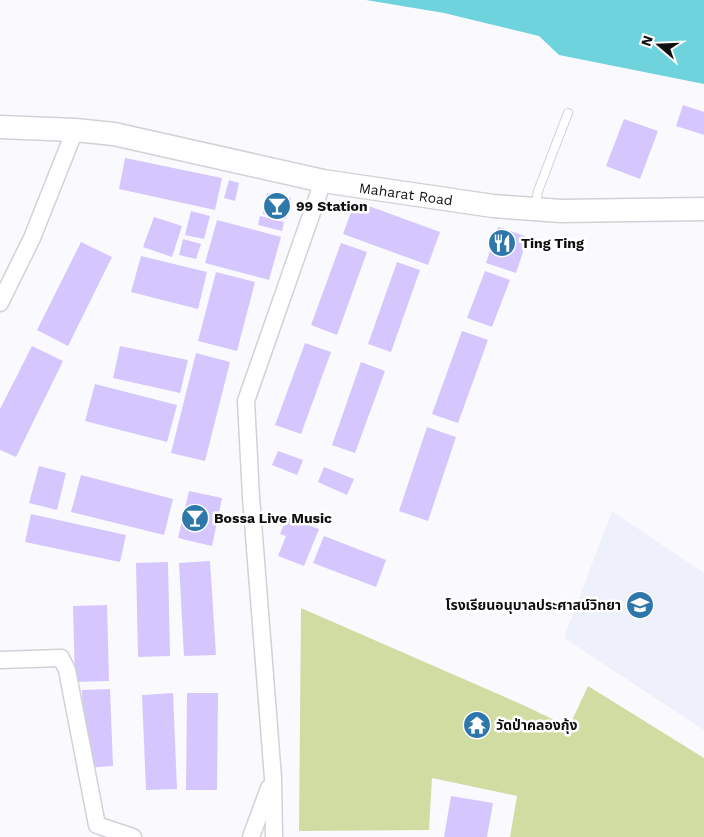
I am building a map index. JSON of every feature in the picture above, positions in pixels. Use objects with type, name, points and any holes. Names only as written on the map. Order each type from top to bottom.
[{"type":"street","name":"Maharat Road","points":[[0,127],[75,130],[114,134],[323,181],[493,206],[561,211],[704,209]]},
{"type":"street","points":[[0,303],[32,238],[75,130]]},
{"type":"street","points":[[274,837],[273,778],[251,497],[246,401],[323,181]]},
{"type":"street","points":[[0,660],[61,658],[67,670],[97,825],[133,837]]},
{"type":"street","points":[[251,837],[273,778]]},
{"type":"lane","points":[[535,209],[538,191],[568,113]]},
{"type":"shaded area","name":"โรงเรียนอนุบาลประศาสน์วิทยา","points":[[612,511],[704,573],[704,730],[564,638]]},
{"type":"green space","name":"วัดป่าคลองกุ้ง","points":[[301,608],[569,727],[588,686],[704,758],[704,837],[510,837],[517,796],[432,778],[429,830],[299,831]]},
{"type":"water","points":[[366,0],[704,0],[704,84],[559,55],[539,36],[444,13]]},
{"type":"building","points":[[683,105],[704,112],[704,135],[676,126]]},
{"type":"building","points":[[624,119],[658,131],[640,179],[606,166]]},
{"type":"building","points":[[125,158],[222,178],[215,210],[119,189]]},
{"type":"building","points":[[229,180],[239,183],[235,201],[224,198]]},
{"type":"building","name":"99 Station","points":[[267,193],[291,198],[286,219],[263,214]]},
{"type":"building","points":[[355,201],[440,232],[428,265],[343,234]]},
{"type":"building","points":[[191,211],[210,216],[204,239],[185,235]]},
{"type":"building","points":[[260,216],[284,222],[282,231],[258,225]]},
{"type":"building","points":[[154,217],[182,226],[172,257],[143,247]]},
{"type":"building","points":[[217,220],[281,237],[269,280],[205,263]]},
{"type":"building","points":[[498,227],[528,237],[516,273],[486,263]]},
{"type":"building","points":[[183,239],[201,244],[196,259],[179,255]]},
{"type":"building","points":[[81,242],[112,257],[68,346],[37,330]]},
{"type":"building","points":[[341,243],[367,252],[337,335],[311,325]]},
{"type":"building","points":[[141,256],[207,272],[198,309],[131,292]]},
{"type":"building","points":[[397,262],[420,270],[391,352],[368,344]]},
{"type":"building","points":[[485,271],[510,280],[492,327],[467,318]]},
{"type":"building","points":[[216,272],[255,282],[237,351],[198,341]]},
{"type":"building","points":[[462,331],[488,340],[458,423],[432,414]]},
{"type":"building","points":[[305,343],[331,352],[301,434],[275,425]]},
{"type":"building","points":[[32,346],[63,361],[16,457],[0,450],[0,409]]},
{"type":"building","points":[[120,346],[188,360],[180,393],[113,378]]},
{"type":"building","points":[[196,353],[230,362],[205,461],[171,453]]},
{"type":"building","points":[[361,362],[385,371],[355,453],[332,445]]},
{"type":"building","points":[[95,384],[177,405],[167,442],[85,421]]},
{"type":"building","points":[[427,427],[456,437],[428,521],[399,511]]},
{"type":"building","points":[[278,451],[303,460],[297,475],[272,465]]},
{"type":"building","points":[[39,466],[66,473],[57,510],[29,503]]},
{"type":"building","points":[[324,467],[354,479],[347,495],[318,482]]},
{"type":"building","points":[[81,475],[173,499],[164,535],[71,512]]},
{"type":"building","points":[[189,491],[222,498],[212,546],[178,538]]},
{"type":"building","points":[[31,514],[126,535],[120,562],[25,542]]},
{"type":"building","points":[[287,517],[319,529],[304,566],[278,556],[286,536],[280,534]]},
{"type":"building","points":[[324,536],[386,560],[376,587],[313,563]]},
{"type":"building","points":[[210,561],[216,655],[184,656],[179,563]]},
{"type":"building","points":[[168,562],[170,656],[138,657],[136,563]]},
{"type":"building","points":[[107,605],[109,681],[75,682],[73,606]]},
{"type":"building","points":[[110,689],[113,766],[85,768],[82,690]]},
{"type":"building","points":[[173,693],[177,789],[146,790],[142,695]]},
{"type":"building","points":[[187,693],[218,693],[217,790],[186,790]]},
{"type":"building","points":[[451,796],[493,803],[487,837],[444,837]]},
{"type":"place","name":"99 Station","points":[[277,206]]},
{"type":"place","name":"Ting Ting","points":[[502,243]]},
{"type":"place","name":"Bossa Live Music","points":[[195,518]]},
{"type":"place","name":"โรงเรียนอนุบาลประศาสน์วิทยา","points":[[640,605]]},
{"type":"place","name":"วัดป่าคลองกุ้ง","points":[[477,725]]}]
